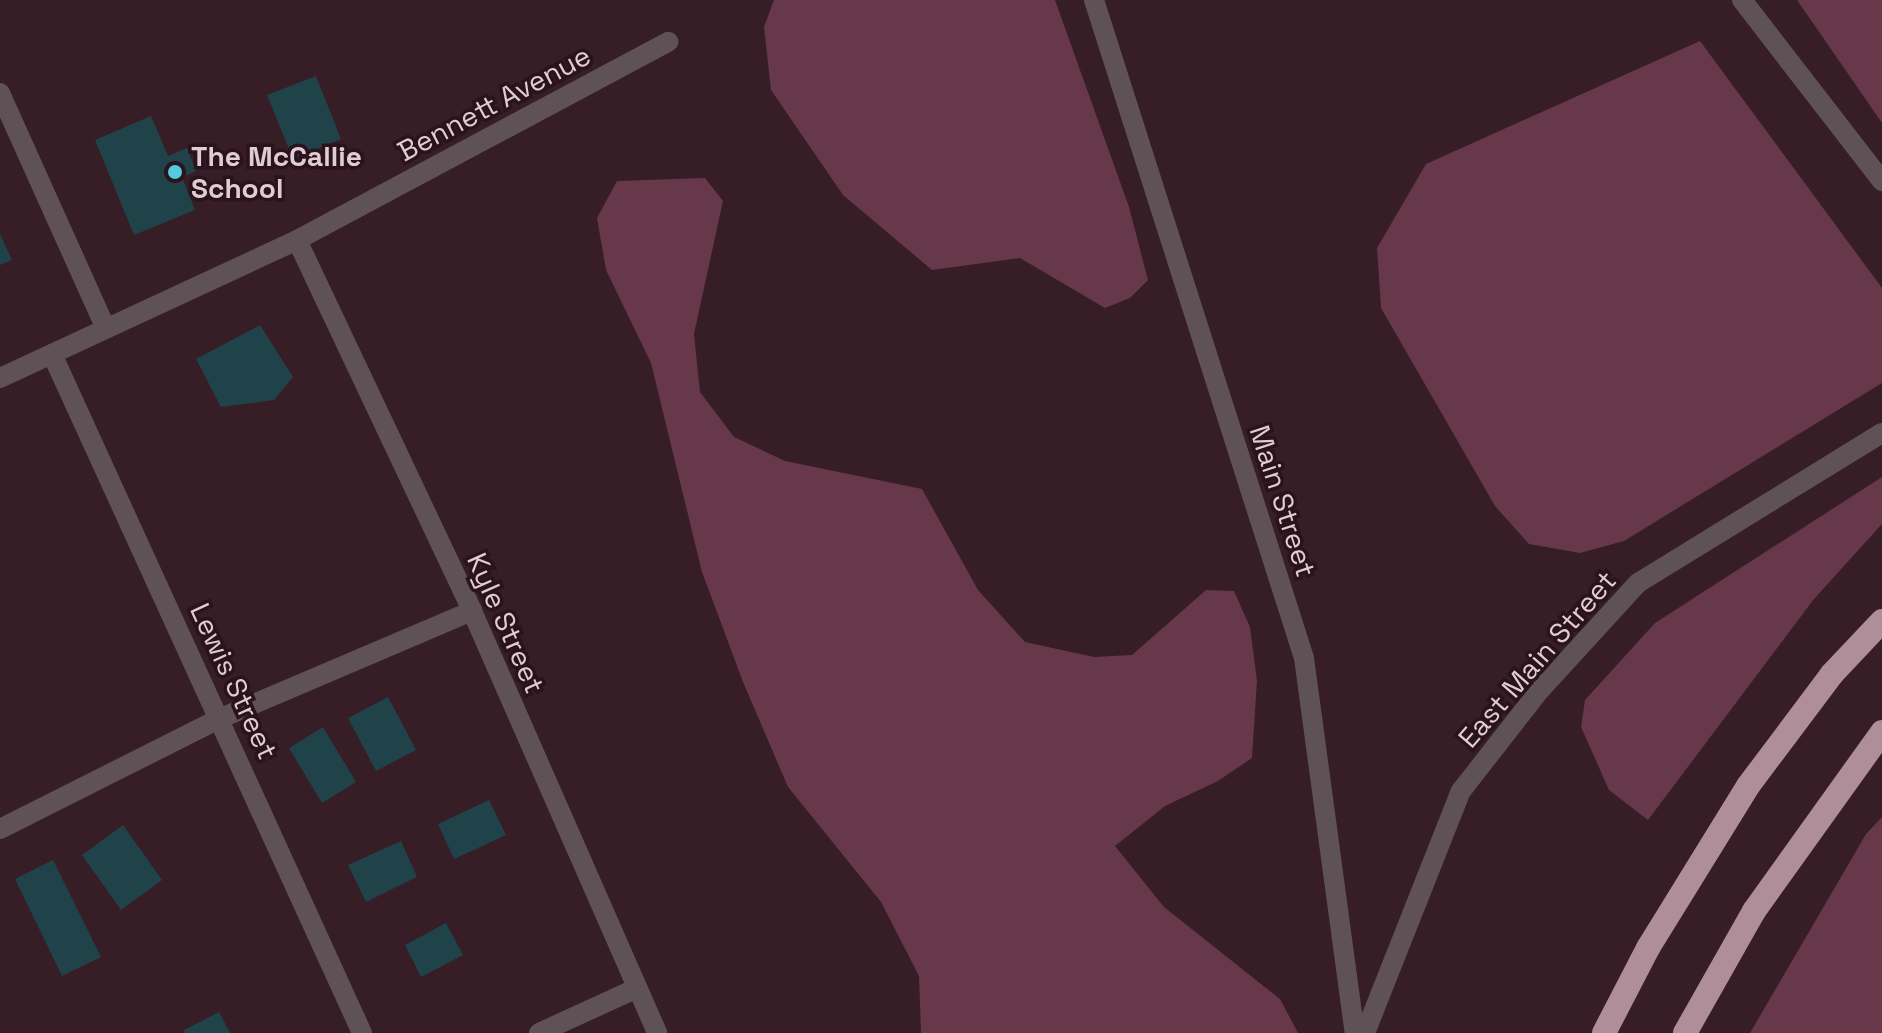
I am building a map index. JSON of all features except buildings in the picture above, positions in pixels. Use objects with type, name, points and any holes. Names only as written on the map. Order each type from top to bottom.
[{"type":"highway","points":[[1604,1033],[1648,948],[1748,786],[1832,674],[1882,621]]},
{"type":"highway","points":[[1685,1033],[1754,911],[1882,732]]},
{"type":"street","name":"Main Street","points":[[1094,0],[1304,658],[1355,1033]]},
{"type":"street","points":[[1742,0],[1882,181]]},
{"type":"street","name":"Bennett Avenue","points":[[0,378],[297,240],[668,42]]},
{"type":"street","points":[[0,93],[105,327]]},
{"type":"street","name":"Kyle Street","points":[[297,240],[472,611],[635,989],[657,1033]]},
{"type":"street","name":"Lewis Street","points":[[52,354],[221,718],[362,1033]]},
{"type":"street","name":"East Main Street","points":[[1365,1033],[1461,791],[1540,690],[1638,583],[1882,433]]},
{"type":"street","points":[[0,829],[221,718],[472,611]]},
{"type":"street","points":[[539,1033],[635,989]]},
{"type":"shaded area","points":[[774,0],[1055,0],[1129,207],[1148,280],[1130,298],[1105,308],[1020,258],[932,270],[843,195],[771,90],[764,27]]},
{"type":"shaded area","points":[[1797,0],[1882,0],[1882,123]]},
{"type":"shaded area","points":[[1700,41],[1882,288],[1882,383],[1624,541],[1580,553],[1529,544],[1495,506],[1381,308],[1377,248],[1426,164]]},
{"type":"shaded area","points":[[705,178],[723,201],[694,334],[700,392],[734,437],[785,461],[922,489],[978,590],[1025,642],[1094,657],[1132,655],[1206,590],[1234,591],[1250,627],[1257,681],[1252,758],[1218,781],[1165,806],[1115,846],[1164,907],[1280,999],[1298,1033],[921,1033],[919,976],[881,902],[788,787],[743,682],[702,572],[651,363],[606,270],[597,218],[617,181]]},
{"type":"shaded area","points":[[1882,477],[1882,524],[1814,599],[1648,820],[1609,790],[1581,727],[1585,700],[1655,623]]},
{"type":"shaded area","points":[[1882,817],[1882,1033],[1750,1033],[1866,834]]},
{"type":"place","name":"The McCallie School","points":[[175,172]]}]
